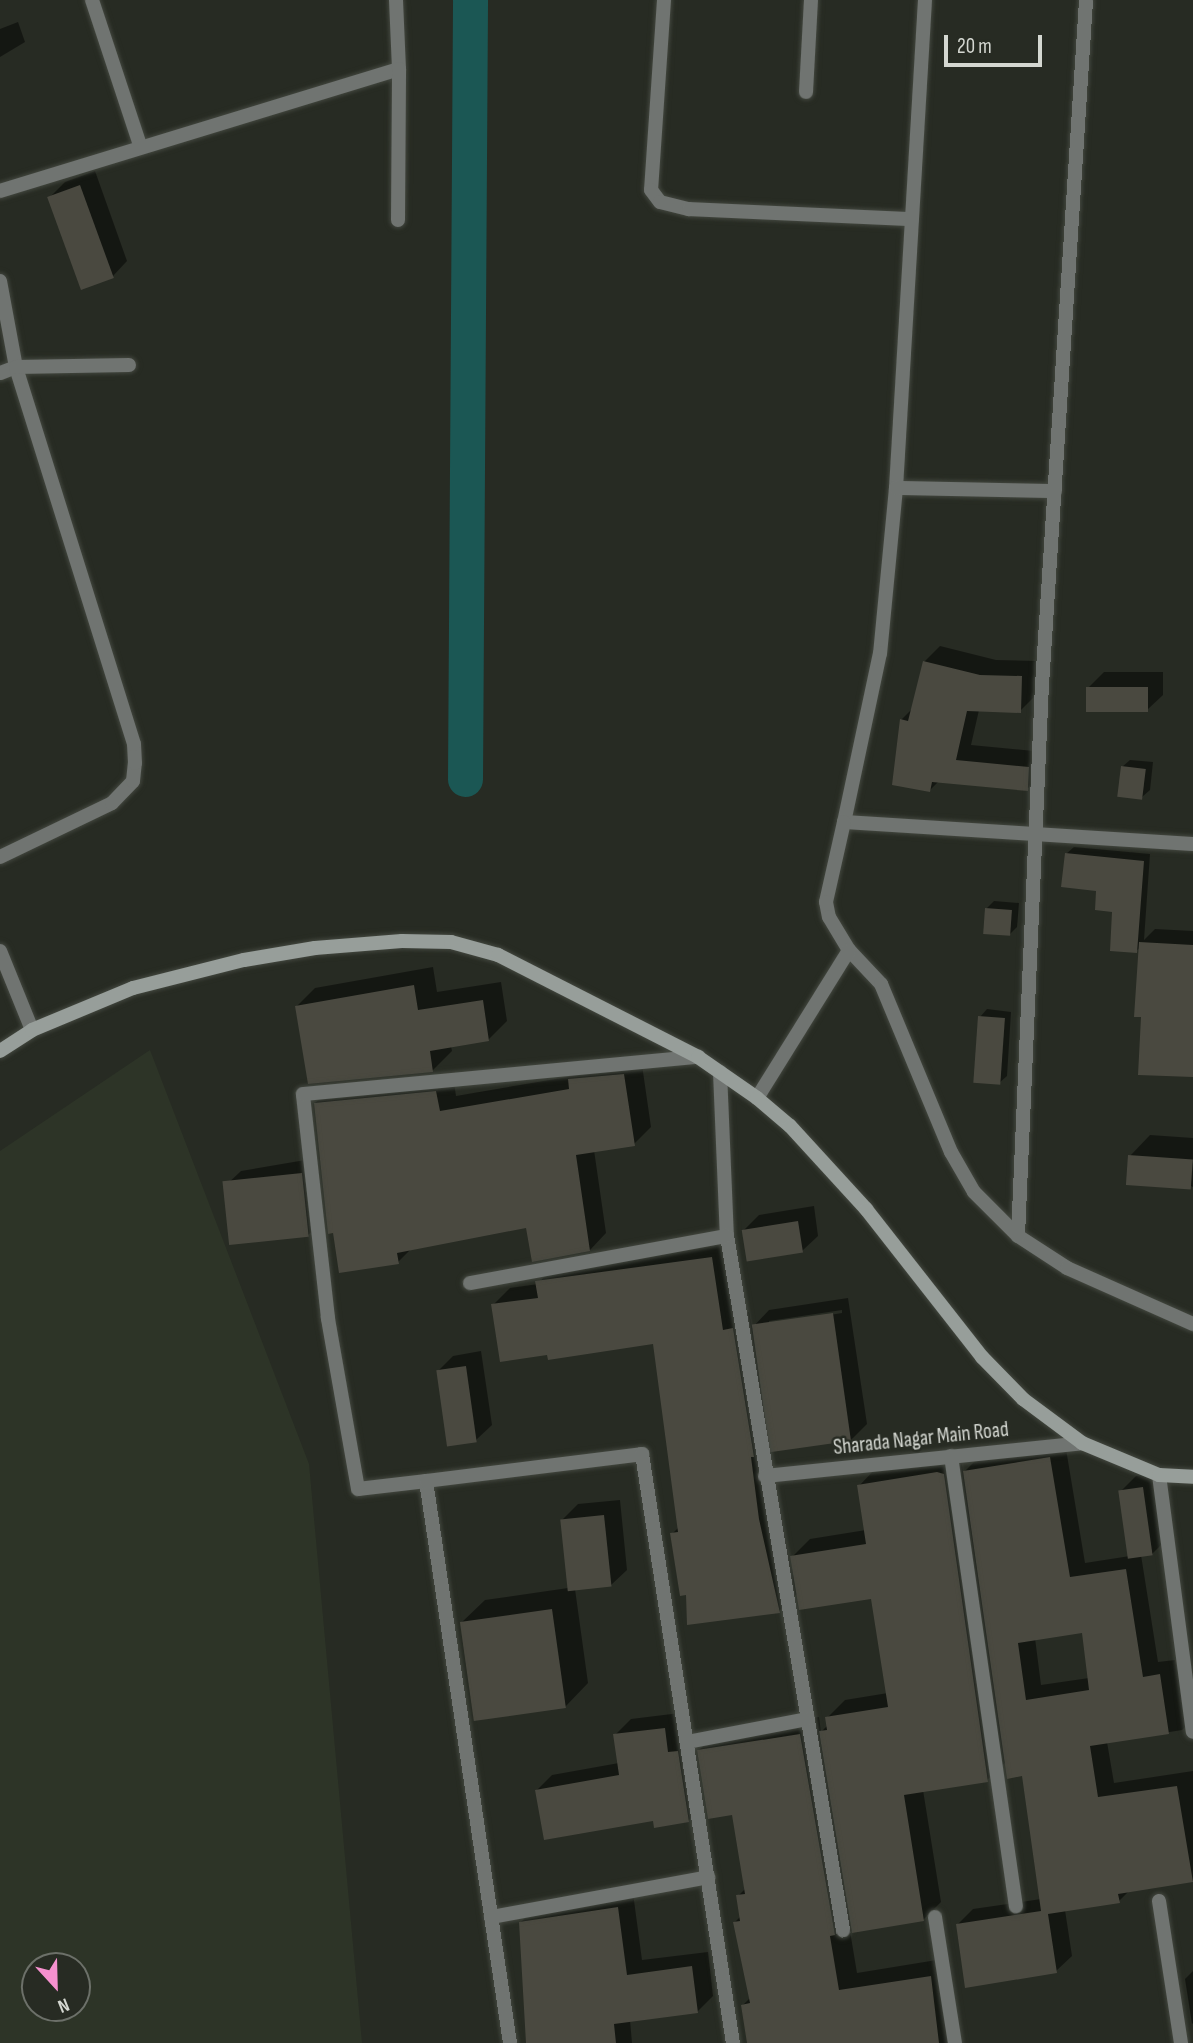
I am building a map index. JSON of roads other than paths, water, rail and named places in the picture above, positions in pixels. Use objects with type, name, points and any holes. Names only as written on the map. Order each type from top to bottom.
[{"type":"street","points":[[92,0],[140,145]]},
{"type":"street","points":[[397,0],[398,220]]},
{"type":"street","points":[[664,0],[651,190],[660,202],[670,208],[912,219]]},
{"type":"street","points":[[806,92],[811,0]]},
{"type":"street","points":[[925,0],[896,488],[880,653],[826,902],[836,932],[886,993],[951,1152],[974,1192],[1018,1236],[1067,1268],[1165,1316],[1193,1324]]},
{"type":"street","points":[[1018,1236],[1055,491],[1086,0]]},
{"type":"street","points":[[0,191],[140,145],[399,69]]},
{"type":"street","points":[[0,281],[16,367],[134,744],[135,763],[133,781],[113,803],[0,857]]},
{"type":"street","points":[[0,373],[16,367],[129,365]]},
{"type":"street","points":[[896,488],[1055,491]]},
{"type":"street","points":[[844,822],[1036,837],[1193,844]]},
{"type":"street","points":[[0,1051],[32,1030],[132,988],[244,960],[315,948],[439,942],[498,955],[698,1056],[757,1098],[790,1126],[866,1209],[982,1357],[1023,1399],[1082,1443],[1159,1475],[1193,1477]]},
{"type":"street","points":[[757,1098],[849,950]]},
{"type":"street","points":[[0,951],[32,1030]]},
{"type":"street","points":[[698,1056],[303,1094],[328,1318],[358,1489],[642,1454],[733,2043]]},
{"type":"street","points":[[720,1072],[727,1236],[843,1930]]},
{"type":"street","points":[[470,1283],[727,1236]]},
{"type":"street","name":"Sharada Nagar Main Road","points":[[765,1476],[1082,1443]]},
{"type":"street","points":[[951,1456],[1016,1906]]},
{"type":"street","points":[[1159,1475],[1193,1732]]},
{"type":"street","points":[[426,1481],[510,2043]]},
{"type":"street","points":[[687,1742],[808,1719]]},
{"type":"street","points":[[491,1917],[708,1877]]},
{"type":"street","points":[[1159,1901],[1181,2043]]},
{"type":"street","points":[[935,1917],[955,2043]]},
{"type":"waterway","points":[[465,779],[470,0]]}]
